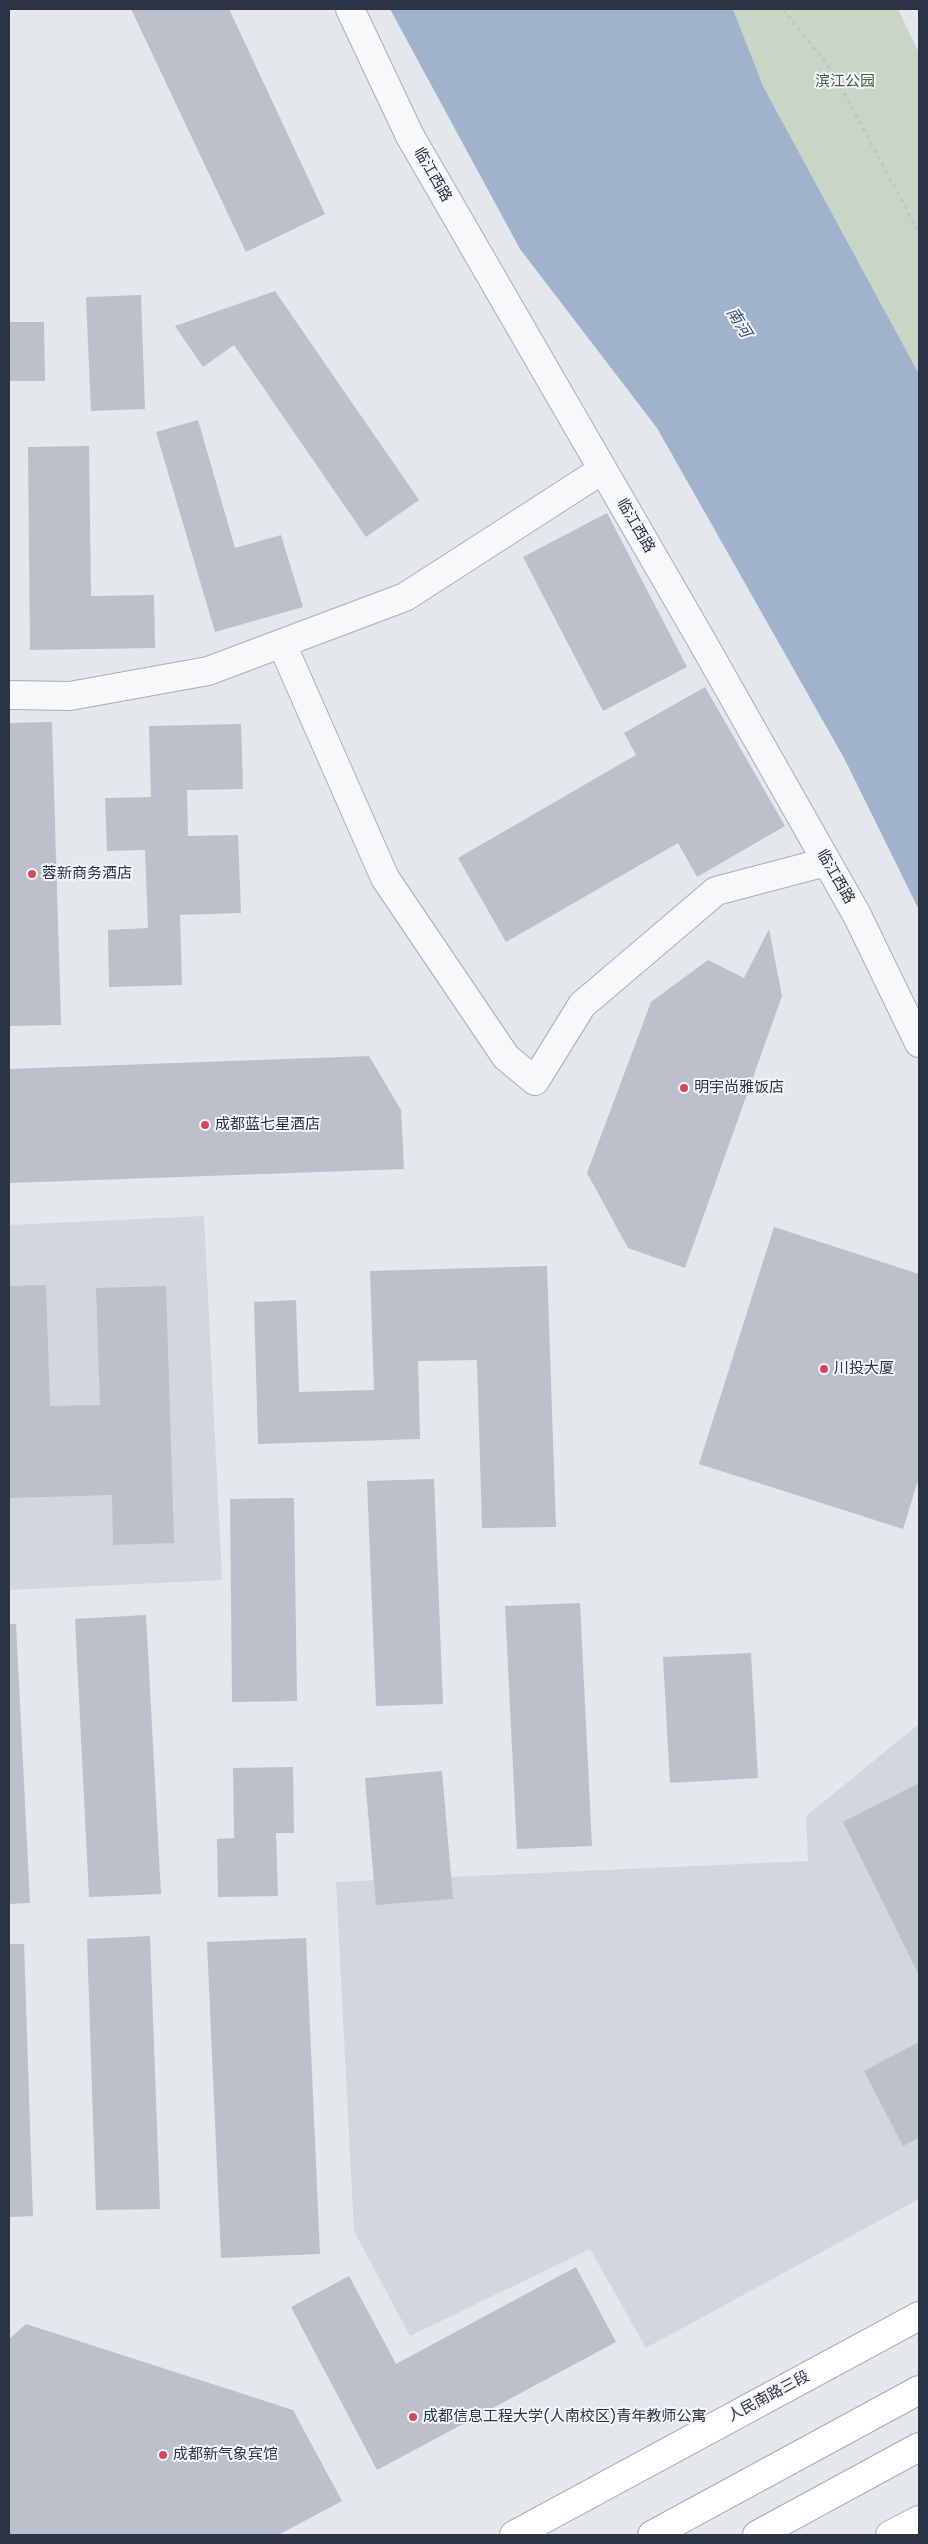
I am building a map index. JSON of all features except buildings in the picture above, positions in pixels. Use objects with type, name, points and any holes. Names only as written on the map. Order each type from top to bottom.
[{"type":"street","name":"临江西路","points":[[350,9],[410,136],[857,915],[919,1043]]},
{"type":"street","points":[[9,695],[70,696],[208,671],[282,644],[405,597],[602,470]]},
{"type":"street","points":[[282,644],[385,878],[506,1058],[535,1081],[582,1005],[716,891],[826,862]]},
{"type":"street","name":"人民南路三段","points":[[514,2535],[919,2316]]},
{"type":"street","points":[[652,2535],[919,2390]]},
{"type":"street","points":[[757,2535],[919,2447]]},
{"type":"street","points":[[890,2535],[919,2520]]},
{"type":"path","points":[[783,9],[833,72],[888,171],[919,233]]},
{"type":"shaded area","points":[[204,1216],[222,1580],[9,1590],[9,1225]]},
{"type":"shaded area","points":[[919,1724],[919,2199],[646,2348],[590,2249],[410,2336],[354,2231],[336,1882],[808,1861],[806,1816]]},
{"type":"green space","name":"滨江公园","points":[[733,9],[898,9],[919,53],[919,374],[763,86]]},
{"type":"water","name":"南河","points":[[390,9],[733,9],[763,86],[919,374],[919,910],[844,758],[657,428],[520,249]]},
{"type":"place","name":"蓉新商务酒店","points":[[32,874]]},
{"type":"place","name":"明宇尚雅饭店","points":[[684,1088]]},
{"type":"place","name":"成都蓝七星酒店","points":[[205,1125]]},
{"type":"place","name":"川投大厦","points":[[824,1369]]},
{"type":"place","name":"成都信息工程大学(人南校区)青年教师公寓","points":[[413,2417]]},
{"type":"place","name":"成都新气象宾馆","points":[[163,2455]]}]
